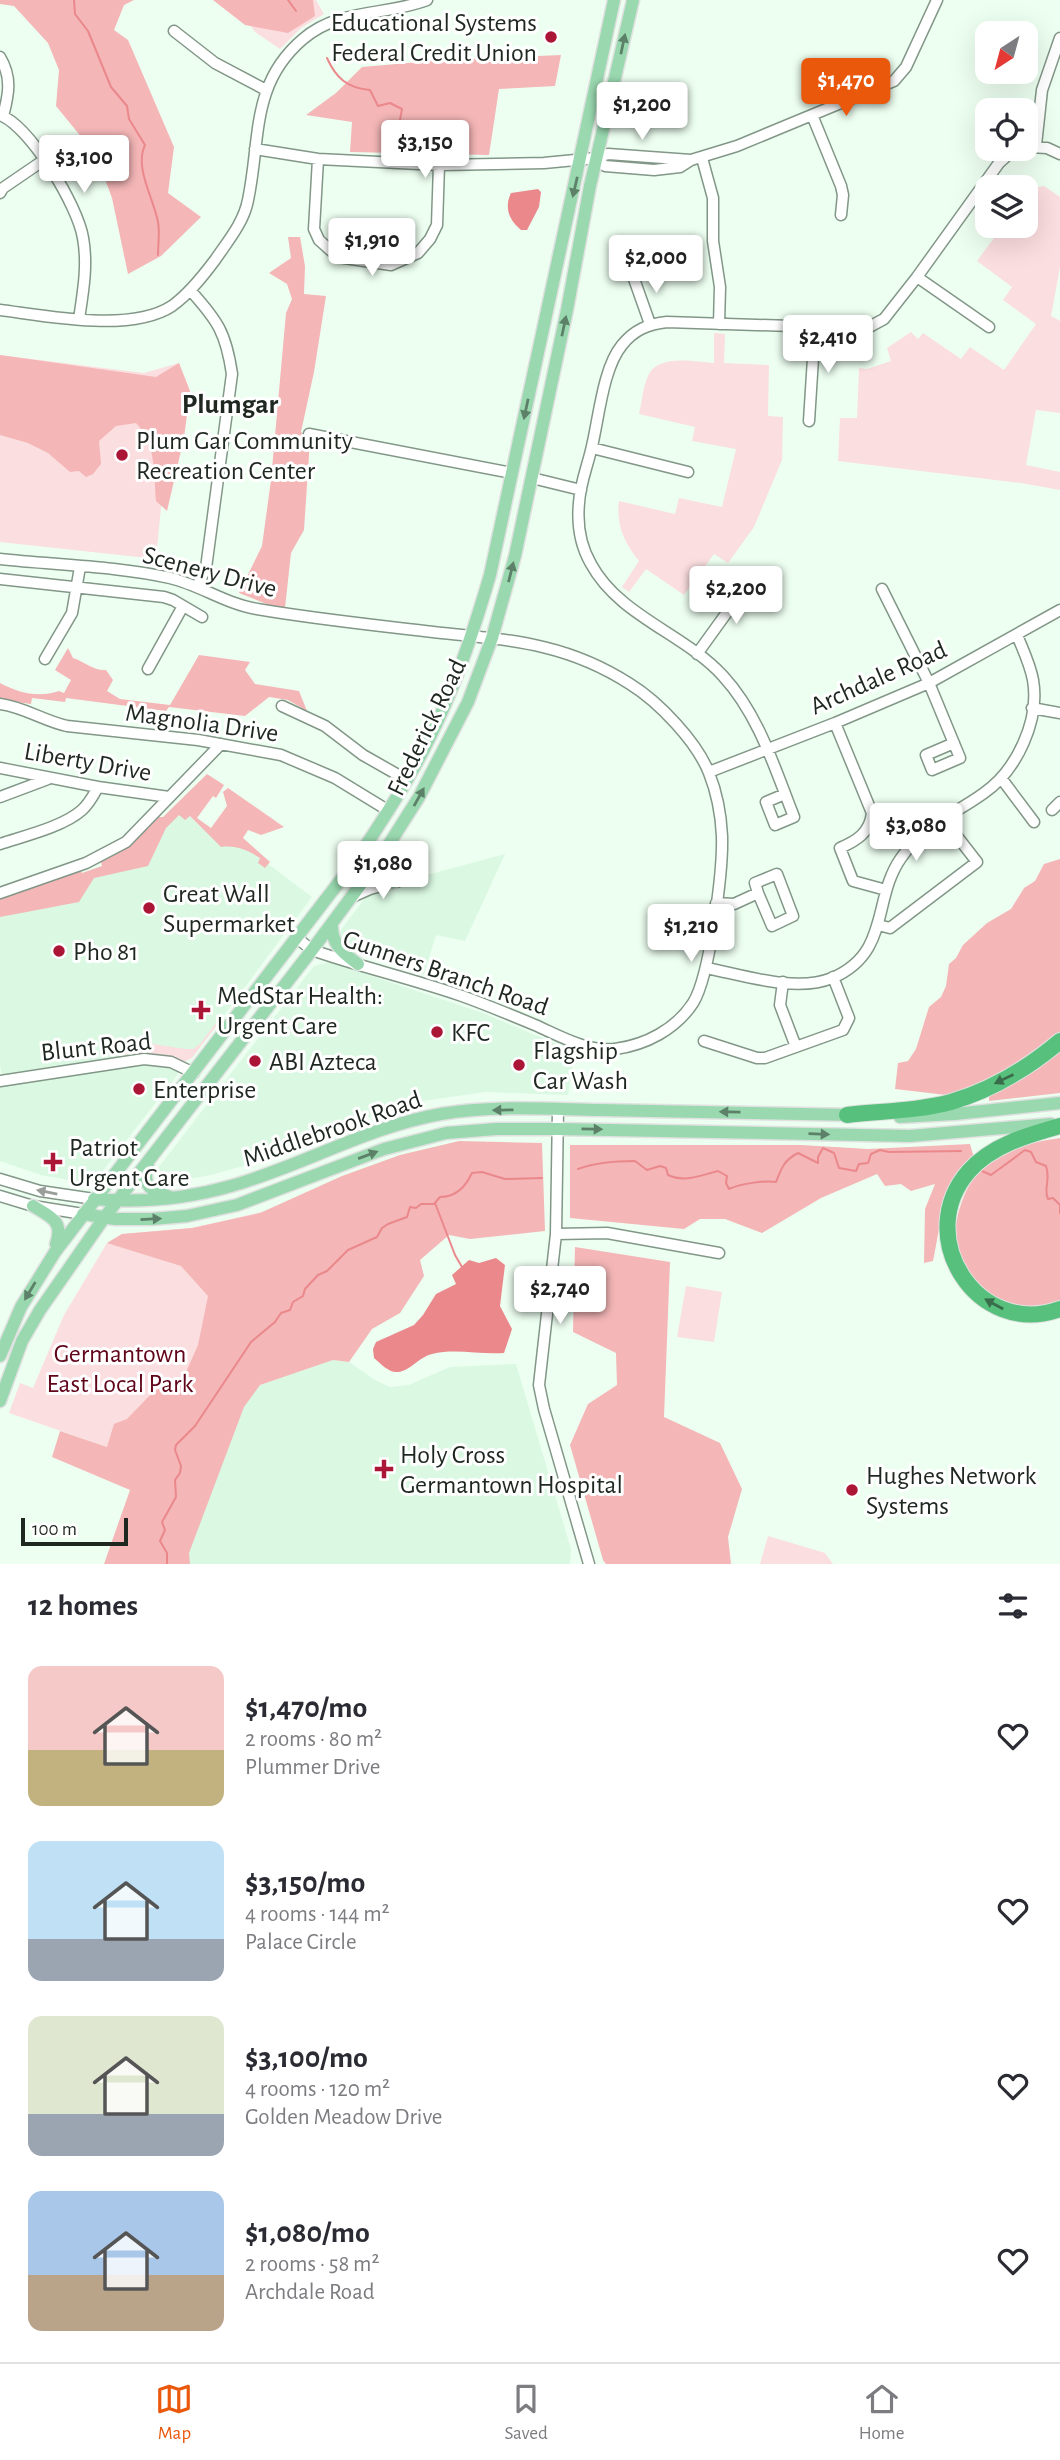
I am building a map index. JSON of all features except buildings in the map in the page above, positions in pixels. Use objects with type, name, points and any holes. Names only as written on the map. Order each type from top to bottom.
[{"type":"highway","points":[[848,1115],[949,1102],[1010,1077],[1042,1057],[1060,1041]]},
{"type":"highway","points":[[1060,1124],[1013,1141],[970,1169],[952,1199],[947,1220],[950,1254],[960,1275],[973,1291],[1007,1311],[1031,1315],[1060,1309]]},
{"type":"main road","name":"Frederick Road","points":[[0,1356],[21,1307],[52,1256],[356,860],[407,780],[449,695],[490,575],[614,0]]},
{"type":"main road","name":"Frederick Road","points":[[0,1401],[22,1340],[40,1310],[104,1218],[381,857],[415,804],[450,739],[492,638],[515,555],[596,158],[633,0]]},
{"type":"main road","points":[[381,857],[380,876],[397,881]]},
{"type":"main road","points":[[332,924],[332,936],[336,945],[358,964]]},
{"type":"main road","name":"Middlebrook Road","points":[[94,1199],[117,1201],[173,1198],[231,1186],[378,1131],[443,1114],[495,1109],[558,1109],[921,1116],[1060,1103]]},
{"type":"main road","name":"Middlebrook Road","points":[[83,1214],[104,1218],[164,1218],[237,1205],[384,1149],[446,1133],[496,1129],[558,1129],[909,1136],[1060,1124]]},
{"type":"main road","points":[[148,1162],[145,1178],[148,1185],[173,1198]]},
{"type":"main road","points":[[33,1206],[53,1217],[58,1225],[60,1233],[52,1256]]},
{"type":"street","points":[[0,310],[114,322],[152,316],[170,308],[211,266],[241,221],[248,202],[262,99],[272,77],[289,52],[321,25],[347,15],[410,7],[428,0]]},
{"type":"street","points":[[255,149],[318,159],[439,165],[596,158],[605,166],[654,170],[680,167],[894,81],[906,67],[937,0]]},
{"type":"street","points":[[174,31],[215,63],[266,90]]},
{"type":"street","points":[[1038,119],[1042,90],[1060,37]]},
{"type":"street","points":[[0,57],[9,81],[1,115],[23,130],[44,160],[64,190],[83,236],[86,265],[79,318]]},
{"type":"street","points":[[812,116],[844,195],[841,215]]},
{"type":"street","points":[[1038,149],[1060,154]]},
{"type":"street","points":[[318,159],[314,229],[319,240],[338,257],[391,264],[418,253],[437,225],[439,165]]},
{"type":"street","points":[[696,159],[713,198],[713,241],[720,286],[719,324]]},
{"type":"street","points":[[0,193],[3,188],[44,160]]},
{"type":"street","points":[[785,794],[755,722],[723,675],[617,596],[598,576],[586,555],[579,533],[581,490],[610,368],[616,353],[629,337],[650,324],[667,322],[851,328],[877,324],[918,277],[1001,161]]},
{"type":"street","points":[[633,276],[650,324]]},
{"type":"street","points":[[918,277],[989,327]]},
{"type":"street","points":[[190,290],[221,327],[232,374],[206,568],[197,587]]},
{"type":"street","points":[[809,421],[815,327]]},
{"type":"street","points":[[309,434],[512,473]]},
{"type":"street","points":[[592,448],[688,472]]},
{"type":"street","points":[[532,478],[581,490]]},
{"type":"street","name":"Scenery Drive","points":[[0,559],[167,578],[197,587],[235,604],[256,609],[492,638]]},
{"type":"street","points":[[45,659],[71,615],[80,567]]},
{"type":"street","points":[[0,579],[165,598],[202,617]]},
{"type":"street","points":[[697,654],[751,579]]},
{"type":"street","points":[[882,589],[929,683],[954,743]]},
{"type":"street","points":[[148,669],[183,606]]},
{"type":"street","name":"Archdale Road","points":[[709,772],[929,683],[1060,610]]},
{"type":"street","points":[[706,968],[802,985],[833,977],[848,968],[867,950],[876,935],[891,873],[901,857],[919,834],[942,817],[982,795],[1001,778],[1019,752],[1032,708],[1033,683],[1017,635]]},
{"type":"street","name":"Gunners Branch Road","points":[[297,938],[312,950],[464,996],[585,1047],[615,1049],[660,1034],[685,1013],[695,1000],[706,968],[722,838],[719,811],[709,772],[692,744],[662,709],[605,668],[550,647],[492,638]]},
{"type":"street","name":"Magnolia Drive","points":[[0,704],[25,709],[53,723],[68,726],[221,744],[281,755],[307,764],[389,811]]},
{"type":"street","points":[[282,706],[325,726],[363,755],[407,780]]},
{"type":"street","points":[[1032,708],[1060,713]]},
{"type":"street","points":[[835,723],[872,813],[871,820],[859,839],[840,848],[853,881],[886,890]]},
{"type":"street","points":[[0,893],[86,863],[126,842],[221,744]]},
{"type":"street","name":"Liberty Drive","points":[[0,768],[51,779],[169,797]]},
{"type":"street","points":[[1001,778],[1034,822]]},
{"type":"street","points":[[0,797],[51,779]]},
{"type":"street","points":[[0,844],[65,821],[90,802],[98,787]]},
{"type":"street","points":[[878,925],[890,928],[977,862],[942,817]]},
{"type":"street","points":[[776,874],[793,916],[772,926],[758,893],[755,883],[776,874]]},
{"type":"street","points":[[352,897],[370,888],[397,881]]},
{"type":"street","points":[[716,903],[734,904],[758,893]]},
{"type":"street","points":[[704,1041],[757,1058],[765,1058],[843,1030],[849,1018],[833,977]]},
{"type":"street","points":[[783,982],[780,1004],[796,1046]]},
{"type":"street","name":"Blunt Road","points":[[0,1081],[145,1059],[171,1062],[194,1073]]},
{"type":"street","points":[[558,1109],[556,1234],[539,1385],[589,1564]]},
{"type":"street","name":"Middlebrook Road","points":[[0,1179],[40,1191],[94,1199]]},
{"type":"street","name":"Middlebrook Road","points":[[0,1196],[33,1206],[83,1214]]},
{"type":"street","points":[[556,1234],[607,1234],[719,1253]]},
{"type":"shaded area","points":[[0,0],[134,0],[124,5],[114,30],[128,40],[174,147],[168,193],[201,217],[161,256],[128,274],[112,198],[96,155],[56,106],[59,70],[48,43],[14,6],[0,4]]},
{"type":"shaded area","points":[[213,0],[313,0],[315,16],[288,33],[245,25]]},
{"type":"shaded area","points":[[561,55],[555,86],[499,89],[489,155],[350,152],[352,122],[306,115],[336,93],[362,67],[442,60]]},
{"type":"shaded area","points":[[538,189],[541,192],[539,207],[527,230],[521,230],[509,213],[511,193]]},
{"type":"shaded area","points":[[288,237],[300,237],[305,266],[304,294],[326,296],[301,432],[310,440],[304,530],[291,553],[285,608],[269,605],[239,593],[262,546],[271,480],[286,313],[292,299],[287,284],[269,273],[291,258]]},
{"type":"shaded area","points":[[0,355],[156,377],[179,363],[190,391],[184,438],[167,511],[156,501],[151,449],[136,423],[116,426],[99,441],[101,464],[93,474],[86,477],[79,471],[70,472],[48,453],[28,443],[0,435]]},
{"type":"shaded area","points":[[68,648],[73,658],[93,668],[106,670],[113,680],[107,691],[120,699],[170,705],[199,655],[250,662],[245,670],[255,684],[299,691],[307,711],[288,700],[269,697],[245,716],[169,707],[166,711],[66,698],[65,702],[32,698],[31,704],[0,700],[0,683],[29,693],[64,693],[71,680],[55,670]]},
{"type":"shaded area","points":[[207,774],[224,785],[197,818],[211,828],[227,806],[223,792],[228,788],[284,827],[261,835],[248,830],[243,838],[270,862],[265,868],[258,863],[260,858],[242,849],[221,847],[190,816],[185,820],[179,815],[166,828],[148,866],[94,878],[79,902],[0,917],[0,897],[80,869],[82,873],[102,866],[101,862],[132,842],[159,817],[163,817]]},
{"type":"shaded area","points":[[181,808],[219,844],[235,839],[312,897],[192,1058],[142,1053],[2,1077],[0,905],[133,861]]},
{"type":"shaded area","points":[[505,854],[465,941],[436,935],[424,974],[345,950],[338,934],[371,890]]},
{"type":"shaded area","points":[[1060,859],[1060,1032],[1032,1056],[967,1090],[946,1095],[895,1089],[898,1063],[908,1061],[916,1049],[929,1007],[941,997],[946,986],[949,964],[963,945],[987,923],[1011,909],[1024,888],[1035,881],[1044,864]]},
{"type":"shaded area","points":[[329,962],[483,1013],[575,1052],[568,1095],[485,1092],[423,1101],[380,1113],[375,1110],[372,1116],[240,1167],[160,1184],[156,1178],[158,1168],[314,966]]},
{"type":"shaded area","points":[[1060,1049],[1060,1093],[989,1101],[989,1096],[1037,1069]]},
{"type":"shaded area","points":[[151,1064],[169,1066],[179,1070],[178,1074],[91,1184],[41,1175],[0,1161],[0,1084]]},
{"type":"shaded area","points":[[1060,1138],[1060,1305],[1032,1308],[1013,1305],[986,1293],[965,1272],[956,1252],[959,1211],[977,1173],[993,1159],[1021,1147]]},
{"type":"shaded area","points":[[459,1141],[542,1143],[545,1231],[470,1239],[449,1235],[420,1260],[424,1276],[400,1313],[372,1329],[349,1362],[333,1360],[260,1385],[244,1407],[189,1553],[190,1564],[104,1564],[130,1490],[52,1457],[60,1431],[107,1447],[114,1424],[127,1419],[154,1391],[183,1379],[198,1345],[208,1296],[181,1266],[107,1243],[122,1234],[192,1228],[260,1213],[342,1176],[400,1155]]},
{"type":"shaded area","points":[[970,1144],[974,1158],[950,1193],[941,1219],[933,1261],[924,1263],[925,1209],[935,1184],[911,1191],[901,1184],[885,1186],[877,1174],[821,1198],[762,1233],[725,1219],[700,1219],[684,1229],[570,1218],[570,1145],[801,1145],[868,1149]]},
{"type":"shaded area","points":[[575,1247],[670,1262],[664,1417],[720,1443],[742,1489],[728,1537],[731,1564],[606,1564],[603,1560],[570,1445],[588,1404],[617,1385],[616,1353],[573,1332]]},
{"type":"shaded area","points":[[496,1258],[505,1265],[500,1306],[512,1329],[504,1353],[441,1352],[427,1356],[398,1372],[388,1370],[374,1358],[373,1349],[376,1342],[414,1325],[436,1294],[456,1284],[452,1275],[469,1260],[479,1263]]},
{"type":"shaded area","name":"Holy Cross Germantown Hospital","points":[[333,1360],[349,1362],[390,1387],[409,1385],[450,1367],[516,1364],[571,1549],[570,1564],[190,1564],[188,1553],[245,1404],[260,1385]]},
{"type":"green space","points":[[226,0],[316,0],[324,14],[301,28],[280,49],[255,32],[240,12]]},
{"type":"green space","points":[[1044,186],[1060,197],[1060,267],[1051,316],[1060,321],[1060,413],[1036,410],[1026,465],[1060,472],[1060,490],[838,461],[840,418],[857,418],[859,368],[867,369],[891,361],[887,348],[911,332],[918,339],[923,333],[961,359],[970,347],[1004,370],[1036,324],[1003,300],[1012,287],[977,261],[994,238],[1038,238],[1038,187]]},
{"type":"green space","points":[[714,333],[725,334],[724,363],[769,365],[768,416],[783,417],[782,460],[754,527],[728,563],[714,554],[684,595],[646,569],[629,592],[622,587],[639,561],[622,533],[619,501],[675,514],[679,498],[722,507],[736,449],[692,441],[695,427],[639,414],[645,383],[654,368],[669,361],[714,363]]},
{"type":"green space","points":[[0,355],[144,373],[179,363],[190,392],[168,436],[156,559],[0,542]]},
{"type":"green space","points":[[222,1015],[224,1016],[192,1058],[184,1062],[142,1053],[124,1055],[118,1051],[121,1046],[147,1043],[193,1049]]},
{"type":"green space","name":"Germantown East Local Park","points":[[266,1211],[159,1465],[9,1413],[20,1383],[33,1388],[64,1315],[107,1243],[122,1234],[192,1228]]},
{"type":"green space","points":[[686,1286],[722,1292],[714,1342],[677,1337]]},
{"type":"green space","points":[[768,1536],[825,1553],[833,1564],[760,1564]]},
{"type":"waterway","points":[[74,0],[75,14],[88,31],[111,87],[127,106],[129,119],[145,145],[142,154],[143,173],[158,222],[158,255]]},
{"type":"waterway","points":[[288,0],[296,11]]},
{"type":"waterway","points":[[327,58],[343,81],[370,90],[378,106],[390,103],[402,109],[400,120],[421,135],[420,143]]},
{"type":"waterway","points":[[578,1169],[606,1162],[635,1161],[647,1170],[660,1166],[666,1168],[668,1175],[681,1178],[693,1178],[718,1171],[727,1176],[729,1189],[752,1183],[776,1182],[784,1165],[793,1156],[798,1153],[818,1163],[823,1148],[834,1153],[839,1168],[856,1171],[859,1164],[868,1163],[871,1154],[880,1150],[961,1151]]},
{"type":"waterway","points":[[982,1171],[991,1175],[1025,1150],[1031,1152],[1036,1162],[1046,1166],[1048,1199],[1053,1198],[1060,1205]]},
{"type":"waterway","points":[[167,1564],[167,1553],[160,1541],[165,1530],[162,1522],[176,1497],[175,1480],[181,1466],[175,1450],[176,1445],[195,1426],[251,1342],[275,1322],[281,1313],[290,1310],[293,1302],[303,1296],[305,1289],[318,1275],[327,1271],[348,1250],[377,1237],[388,1224],[407,1217],[410,1207],[434,1204],[440,1197],[456,1193],[472,1173],[482,1172],[505,1179],[542,1178]]},
{"type":"waterway","points":[[435,1203],[462,1267]]},
{"type":"waterway","points":[[1060,1207],[1060,1213]]},
{"type":"place","name":"Educational Systems Federal Credit Union","points":[[551,37]]},
{"type":"place","name":"Plum Gar Community Recreation Center","points":[[122,455]]},
{"type":"place","name":"Great Wall Supermarket","points":[[149,908]]},
{"type":"place","name":"Pho 81","points":[[59,951]]},
{"type":"place","name":"MedStar Health: Urgent Care","points":[[201,1010]]},
{"type":"place","name":"KFC","points":[[437,1032]]},
{"type":"place","name":"ABI Azteca","points":[[255,1061]]},
{"type":"place","name":"Flagship Car Wash","points":[[519,1065]]},
{"type":"place","name":"Enterprise","points":[[139,1089]]},
{"type":"place","name":"Patriot Urgent Care","points":[[53,1162]]},
{"type":"place","name":"Holy Cross Germantown Hospital","points":[[384,1469]]},
{"type":"place","name":"Hughes Network Systems","points":[[852,1490]]},
{"type":"district","name":"Plumgar","points":[[230,403]]}]
